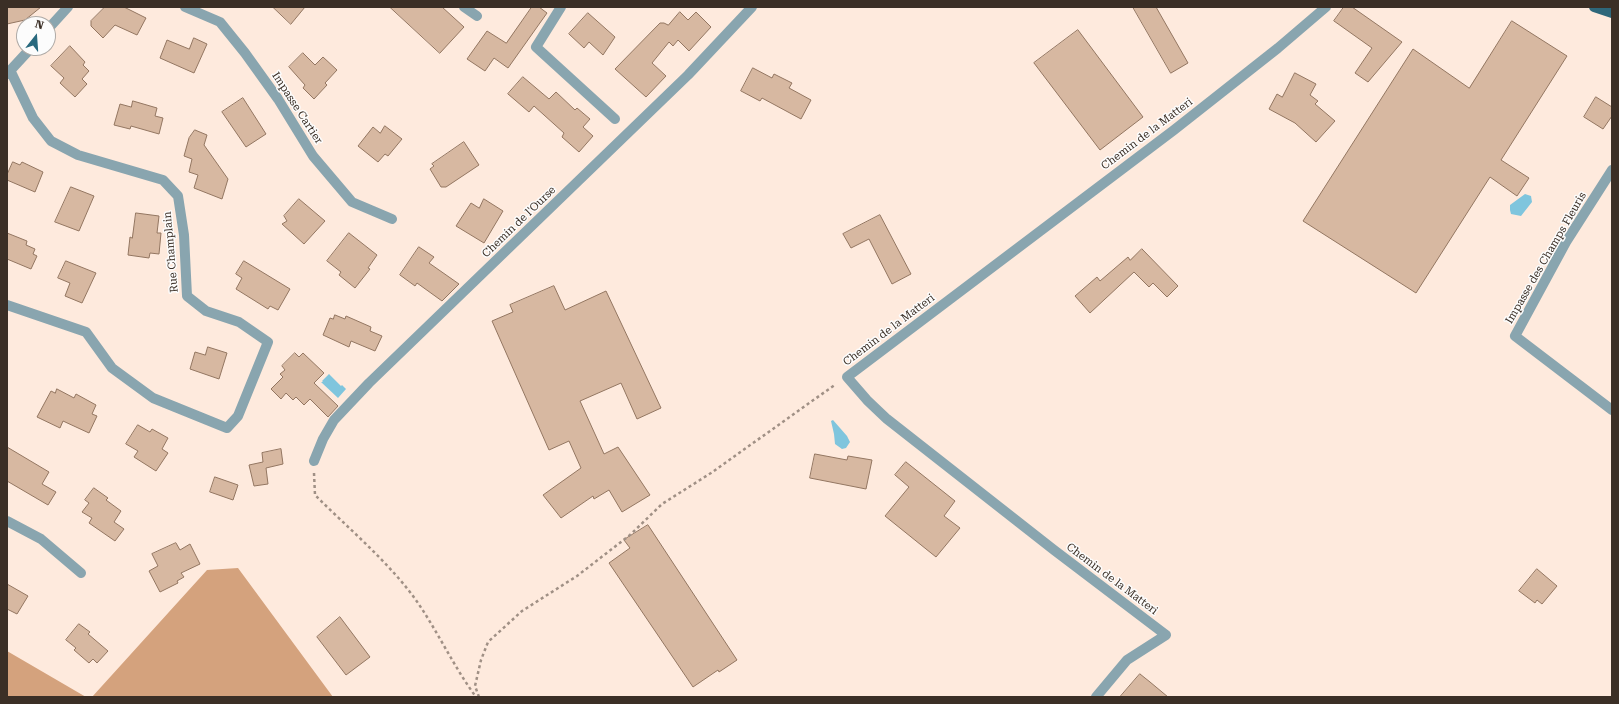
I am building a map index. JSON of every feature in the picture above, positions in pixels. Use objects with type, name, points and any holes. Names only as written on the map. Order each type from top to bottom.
[{"type":"main road","points":[[1594,7],[1612,13]]},
{"type":"street","points":[[56,20],[68,7]]},
{"type":"street","name":"Impasse Cartier","points":[[185,7],[220,22],[246,54],[278,100],[313,156],[352,202],[392,219]]},
{"type":"street","points":[[464,7],[477,16]]},
{"type":"street","points":[[561,7],[536,47],[615,119]]},
{"type":"street","name":"Chemin de l'Ourse","points":[[314,461],[323,439],[334,420],[369,383],[688,75],[752,7]]},
{"type":"street","name":"Chemin de la Matteri","points":[[1096,697],[1127,660],[1166,635],[1054,550],[887,419],[867,400],[847,377],[1174,130],[1278,48],[1326,7]]},
{"type":"street","points":[[8,72],[23,56]]},
{"type":"street","name":"Rue Champlain","points":[[7,305],[86,332],[112,368],[153,398],[227,428],[238,416],[268,342],[239,322],[206,311],[186,296],[184,235],[178,196],[163,180],[78,155],[51,141],[34,118],[8,72]]},
{"type":"street","name":"Impasse des Champs Fleuris","points":[[1612,170],[1566,242],[1515,336],[1612,410]]},
{"type":"street","points":[[7,521],[41,539],[81,573]]},
{"type":"path","points":[[477,697],[475,686],[481,660],[488,642],[522,612],[577,576],[630,535],[662,504],[711,473],[847,377]]},
{"type":"path","points":[[314,461],[315,495],[389,567],[418,603],[455,665],[477,697]]},
{"type":"shaded area","points":[[238,568],[333,697],[92,697],[207,570]]},
{"type":"shaded area","points":[[7,651],[86,697],[7,697]]},
{"type":"water","points":[[1525,194],[1531,196],[1532,202],[1521,216],[1511,214],[1510,205]]},
{"type":"water","points":[[329,374],[346,389],[338,398],[321,382],[323,382],[322,381]]},
{"type":"water","points":[[833,420],[847,436],[850,442],[846,448],[842,449],[835,444],[831,421]]},
{"type":"building","points":[[7,7],[41,7],[30,16],[16,16],[16,22],[7,24]]},
{"type":"building","points":[[105,7],[124,7],[146,18],[137,35],[115,25],[103,38],[91,26],[91,21]]},
{"type":"building","points":[[273,7],[305,7],[291,24]]},
{"type":"building","points":[[390,7],[442,7],[464,27],[440,53]]},
{"type":"building","points":[[532,7],[539,7],[547,13],[508,68],[494,58],[485,71],[467,59],[487,31],[506,43]]},
{"type":"building","points":[[1133,7],[1156,7],[1188,63],[1171,73]]},
{"type":"building","points":[[1344,7],[1352,7],[1402,42],[1368,82],[1355,73],[1372,48],[1334,21]]},
{"type":"building","points":[[680,12],[688,20],[696,12],[711,27],[689,51],[678,40],[673,46],[669,42],[652,63],[666,76],[646,97],[615,69],[660,23],[668,25]]},
{"type":"building","points":[[588,13],[615,37],[603,55],[589,42],[584,48],[569,34]]},
{"type":"building","points":[[1512,21],[1567,56],[1501,160],[1529,178],[1517,196],[1490,177],[1416,293],[1303,221],[1413,49],[1469,88]]},
{"type":"building","points":[[1078,30],[1143,117],[1100,150],[1034,63]]},
{"type":"building","points":[[194,38],[207,44],[194,73],[160,58],[167,40],[189,49]]},
{"type":"building","points":[[70,46],[85,62],[83,65],[89,71],[82,79],[87,84],[75,97],[60,83],[64,78],[51,66]]},
{"type":"building","points":[[303,53],[315,65],[323,57],[337,70],[325,83],[327,85],[314,99],[303,88],[305,85],[289,67]]},
{"type":"building","points":[[753,68],[772,78],[774,74],[792,83],[789,88],[811,100],[801,119],[762,98],[760,101],[741,91]]},
{"type":"building","points":[[1295,73],[1316,84],[1310,95],[1318,101],[1315,104],[1335,121],[1316,142],[1295,123],[1269,109],[1277,94],[1282,97]]},
{"type":"building","points":[[523,77],[549,99],[556,92],[575,110],[577,108],[590,119],[583,127],[593,136],[579,152],[562,137],[564,133],[534,106],[529,112],[508,94]]},
{"type":"building","points":[[1596,97],[1612,107],[1612,116],[1603,129],[1584,117]]},
{"type":"building","points":[[243,98],[266,134],[246,147],[222,112]]},
{"type":"building","points":[[133,101],[157,108],[155,116],[163,118],[159,134],[131,126],[130,129],[114,125],[120,104],[131,107]]},
{"type":"building","points":[[385,126],[402,139],[388,156],[385,154],[378,162],[358,146],[373,127],[380,133]]},
{"type":"building","points":[[195,130],[207,135],[204,145],[228,179],[222,199],[194,188],[198,175],[189,172],[192,159],[184,156],[189,138]]},
{"type":"building","points":[[464,142],[479,165],[446,187],[441,187],[430,169],[434,166],[432,164]]},
{"type":"building","points":[[13,162],[20,165],[22,162],[43,172],[35,192],[7,180],[7,175]]},
{"type":"building","points":[[71,187],[94,196],[79,231],[55,222]]},
{"type":"building","points":[[299,199],[325,221],[304,244],[282,224],[287,221],[284,216]]},
{"type":"building","points":[[484,199],[503,211],[484,243],[456,226],[471,203],[479,208]]},
{"type":"building","points":[[136,213],[159,216],[157,233],[161,233],[159,254],[150,253],[149,258],[128,255],[130,237],[132,238]]},
{"type":"building","points":[[880,215],[911,274],[892,284],[869,239],[851,248],[843,234]]},
{"type":"building","points":[[7,233],[27,241],[26,245],[35,249],[33,254],[37,256],[31,269],[7,259]]},
{"type":"building","points":[[349,233],[377,255],[368,268],[370,269],[355,288],[339,275],[341,272],[327,261]]},
{"type":"building","points":[[419,247],[434,257],[429,263],[459,284],[442,301],[417,283],[415,286],[400,275]]},
{"type":"building","points":[[1142,249],[1178,286],[1167,297],[1153,283],[1149,287],[1134,272],[1090,313],[1075,296],[1097,277],[1100,281],[1128,257],[1130,260]]},
{"type":"building","points":[[66,261],[96,273],[82,303],[65,296],[70,283],[58,278]]},
{"type":"building","points":[[244,261],[290,289],[278,310],[270,306],[268,309],[236,289],[242,278],[236,274]]},
{"type":"building","points":[[554,286],[565,310],[606,291],[661,408],[637,419],[621,383],[580,401],[604,454],[618,447],[650,495],[622,512],[609,490],[594,499],[593,496],[561,518],[543,495],[581,468],[569,441],[549,450],[492,321],[513,312],[510,305]]},
{"type":"building","points":[[335,315],[345,319],[346,316],[371,327],[370,331],[382,336],[375,351],[351,341],[349,347],[323,335],[330,318],[333,319]]},
{"type":"building","points":[[208,347],[227,353],[219,379],[190,369],[195,352],[205,355]]},
{"type":"building","points":[[295,353],[299,357],[303,353],[324,373],[314,383],[338,406],[328,417],[310,399],[304,405],[296,397],[293,400],[286,393],[281,399],[271,389],[283,377],[280,374],[285,370],[282,366]]},
{"type":"building","points":[[57,389],[74,398],[76,394],[96,405],[92,414],[97,416],[89,433],[63,421],[60,428],[37,417],[51,391],[55,393]]},
{"type":"building","points":[[138,425],[150,432],[152,429],[168,438],[162,449],[168,453],[156,471],[134,457],[138,451],[126,444]]},
{"type":"building","points":[[7,447],[49,472],[42,484],[56,492],[48,505],[7,481]]},
{"type":"building","points":[[281,449],[283,464],[266,468],[268,484],[254,486],[249,465],[263,462],[262,453]]},
{"type":"building","points":[[815,454],[847,460],[848,456],[872,460],[866,489],[810,478]]},
{"type":"building","points":[[906,462],[955,501],[944,516],[960,528],[936,557],[885,516],[909,487],[895,475]]},
{"type":"building","points":[[215,477],[238,485],[233,500],[210,492]]},
{"type":"building","points":[[94,488],[108,498],[106,500],[121,511],[114,522],[124,529],[115,541],[89,523],[92,518],[82,512],[89,503],[85,500]]},
{"type":"building","points":[[648,525],[737,660],[719,672],[718,670],[693,687],[609,563],[630,548],[624,540]]},
{"type":"building","points":[[176,543],[180,550],[190,544],[200,564],[181,573],[184,577],[177,581],[178,583],[160,592],[149,571],[158,566],[152,554]]},
{"type":"building","points":[[1537,569],[1557,586],[1542,604],[1537,600],[1535,603],[1519,591]]},
{"type":"building","points":[[7,584],[28,596],[17,614],[7,609]]},
{"type":"building","points":[[340,617],[370,657],[346,675],[317,637]]},
{"type":"building","points":[[79,624],[90,632],[88,634],[108,651],[97,663],[93,659],[89,663],[74,650],[76,648],[66,640]]},
{"type":"building","points":[[1140,674],[1150,682],[1168,697],[1120,697]]}]
